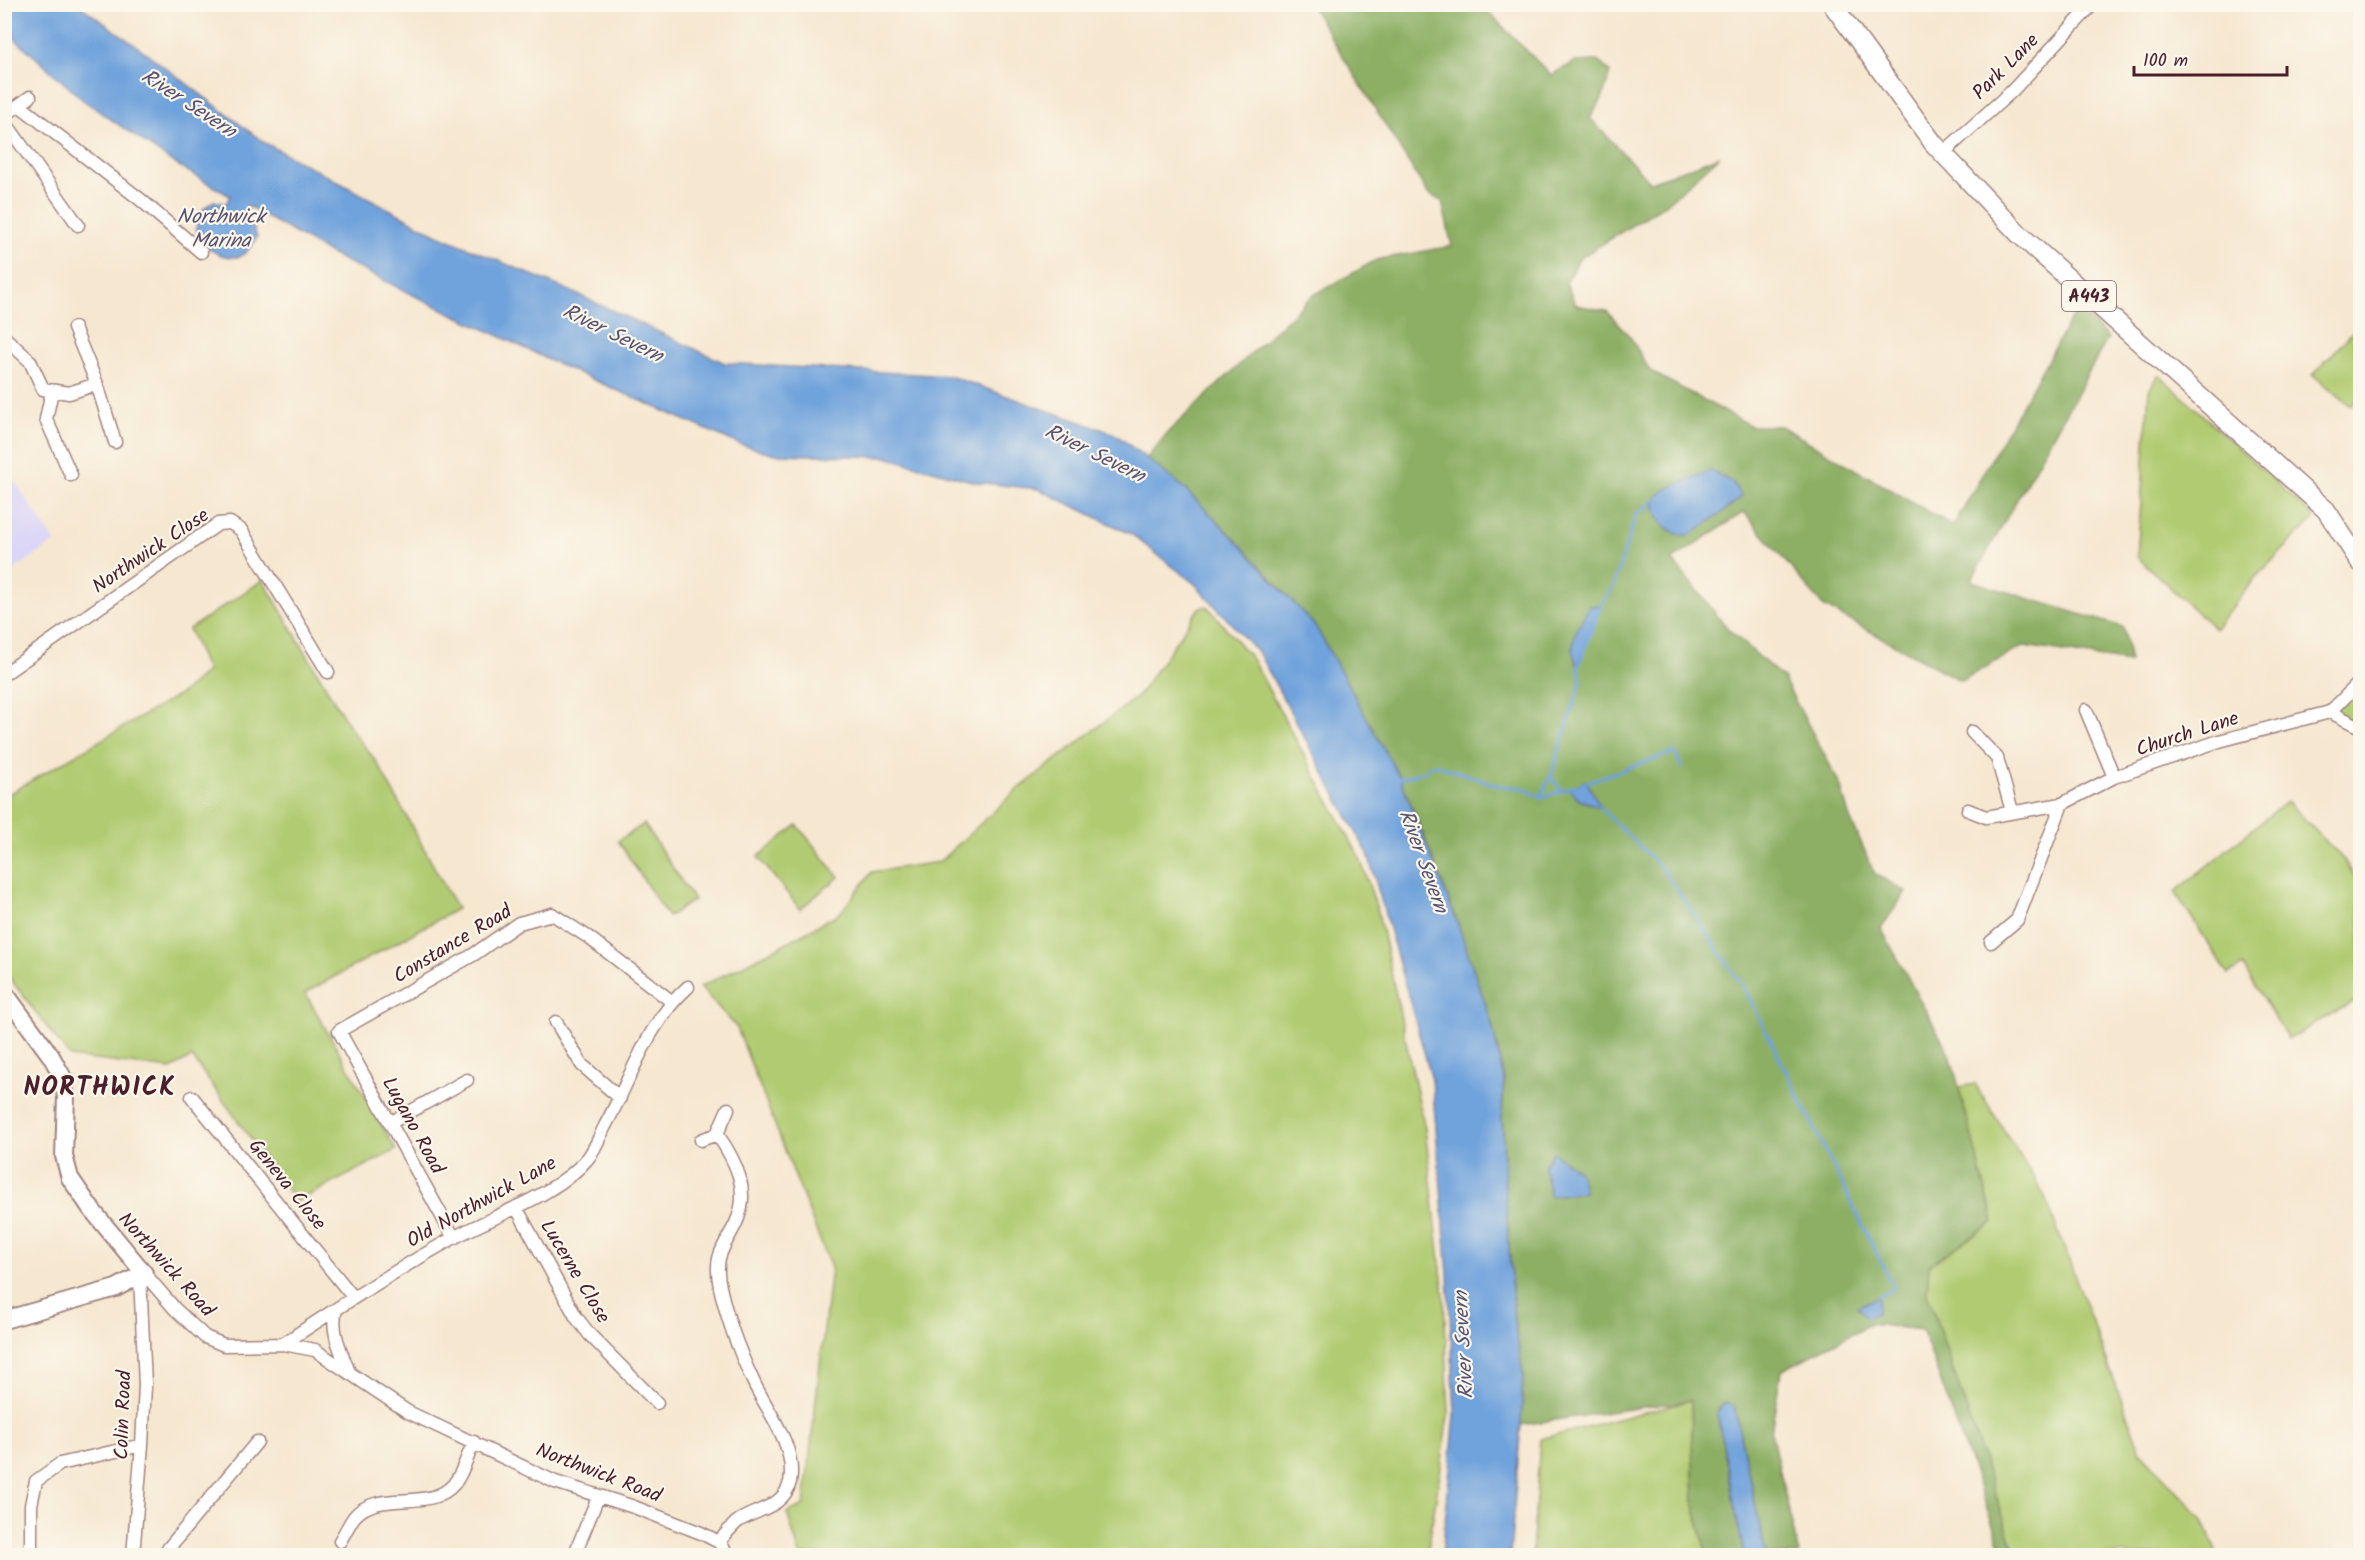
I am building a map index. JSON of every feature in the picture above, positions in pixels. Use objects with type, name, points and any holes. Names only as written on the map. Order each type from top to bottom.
[{"type":"main road","name":"A443","points":[[1834,8],[1943,153],[2019,234],[2326,510],[2361,562]]},
{"type":"street","name":"Park Lane","points":[[1943,153],[2012,91],[2093,4]]},
{"type":"street","points":[[4,116],[30,97]]},
{"type":"street","points":[[19,105],[141,201],[201,252]]},
{"type":"street","points":[[4,125],[10,129],[78,225]]},
{"type":"street","points":[[74,328],[97,384],[115,442]]},
{"type":"street","points":[[4,337],[30,361],[43,389],[69,393],[97,384]]},
{"type":"street","points":[[52,391],[46,419],[70,475]]},
{"type":"street","name":"Northwick Close","points":[[4,674],[218,524],[230,523],[241,530],[328,672]]},
{"type":"street","name":"Church Lane","points":[[1968,810],[1986,817],[2062,804],[2114,777],[2219,741],[2330,712],[2361,682]]},
{"type":"street","points":[[2085,710],[2114,777]]},
{"type":"street","points":[[2330,712],[2361,727]]},
{"type":"street","points":[[1972,732],[1998,758],[2012,812]]},
{"type":"street","points":[[1991,942],[2017,920],[2062,804]]},
{"type":"street","name":"Constance Road","points":[[339,1032],[473,955],[519,923],[552,914],[588,937],[671,1001]]},
{"type":"street","name":"Old Northwick Lane","points":[[283,1344],[353,1297],[454,1238],[516,1207],[570,1176],[589,1157],[654,1025],[671,1001],[688,987]]},
{"type":"street","name":"Northwick Road","points":[[4,992],[51,1056],[62,1076],[66,1096],[64,1156],[70,1178],[142,1275],[205,1337],[224,1345],[283,1344],[315,1350],[408,1412],[555,1482],[634,1507],[701,1533],[719,1542],[729,1556]]},
{"type":"street","points":[[556,1022],[582,1065],[620,1098]]},
{"type":"street","name":"Lugano Road","points":[[339,1032],[454,1238]]},
{"type":"street","points":[[390,1123],[467,1080]]},
{"type":"street","name":"Geneva Close","points":[[192,1097],[295,1222],[353,1297]]},
{"type":"street","points":[[701,1140],[717,1134],[728,1108]]},
{"type":"street","points":[[717,1134],[732,1157],[740,1175],[743,1194],[742,1207],[717,1260],[719,1285],[733,1334],[785,1445],[791,1470],[789,1484],[783,1497],[769,1508],[753,1513],[738,1522],[719,1542]]},
{"type":"street","name":"Lucerne Close","points":[[516,1207],[576,1317],[590,1335],[657,1403]]},
{"type":"street","points":[[4,1320],[116,1288],[142,1275]]},
{"type":"street","name":"Colin Road","points":[[133,1556],[145,1385],[142,1275]]},
{"type":"street","points":[[336,1309],[333,1322],[337,1341],[349,1372]]},
{"type":"street","points":[[162,1556],[257,1442]]},
{"type":"street","points":[[340,1541],[355,1515],[368,1507],[442,1494],[455,1483],[474,1442]]},
{"type":"street","points":[[31,1556],[31,1505],[36,1481],[60,1464],[142,1446]]},
{"type":"street","points":[[574,1556],[598,1497]]},
{"type":"shaded area","points":[[5,475],[16,483],[55,542],[5,576]]},
{"type":"green space","points":[[1311,5],[1481,5],[1551,75],[1575,62],[1598,61],[1610,72],[1603,97],[1590,118],[1650,182],[1720,156],[1666,204],[1580,258],[1566,283],[1576,305],[1607,311],[1631,338],[1650,371],[1751,426],[1781,426],[1953,526],[2077,308],[2108,338],[1971,581],[2123,627],[2130,662],[2024,646],[1961,681],[1823,606],[1744,512],[1672,560],[1729,630],[1783,678],[1840,784],[1849,816],[1875,874],[1906,892],[1881,928],[1951,1057],[1994,1222],[1929,1265],[1927,1293],[2016,1555],[2004,1555],[1922,1330],[1870,1324],[1781,1371],[1771,1432],[1799,1555],[1766,1555],[1734,1406],[1725,1402],[1717,1413],[1744,1555],[1707,1555],[1694,1505],[1691,1400],[1521,1425],[1523,1374],[1514,1320],[1505,1187],[1502,1113],[1504,1079],[1458,924],[1424,836],[1400,778],[1237,541],[1182,486],[1146,459],[1169,431],[1312,296],[1376,260],[1452,246],[1442,201],[1428,194]]},
{"type":"green space","points":[[2360,324],[2360,394],[2351,406],[2313,375]]},
{"type":"green space","points":[[2159,375],[2315,518],[2256,577],[2215,629],[2137,557],[2149,390]]},
{"type":"green space","points":[[263,580],[350,728],[376,761],[457,909],[305,993],[396,1150],[296,1202],[192,1057],[171,1069],[70,1057],[5,972],[5,796],[182,693],[207,671],[189,629]]},
{"type":"green space","points":[[1207,606],[1252,659],[1360,858],[1378,912],[1425,1129],[1444,1296],[1449,1416],[1427,1555],[800,1555],[787,1513],[804,1505],[831,1268],[737,1028],[700,987],[840,913],[872,872],[939,862],[1016,791],[1139,695],[1199,608]]},
{"type":"green space","points":[[2360,685],[2360,727],[2330,712]]},
{"type":"green space","points":[[2287,801],[2345,861],[2360,886],[2360,998],[2288,1039],[2243,966],[2228,974],[2175,892]]},
{"type":"green space","points":[[644,824],[694,900],[668,917],[618,841]]},
{"type":"green space","points":[[797,825],[839,877],[800,909],[758,857]]},
{"type":"green space","points":[[1975,1084],[2044,1194],[2141,1452],[2202,1518],[2218,1555],[2016,1555],[1927,1293],[1929,1265],[1994,1222],[1958,1087]]},
{"type":"green space","points":[[1691,1400],[1694,1505],[1707,1555],[1532,1556],[1540,1439]]},
{"type":"water","points":[[5,4],[79,5],[265,143],[438,235],[570,291],[725,363],[950,376],[1115,434],[1182,486],[1237,541],[1316,627],[1400,778],[1458,924],[1491,1020],[1504,1079],[1502,1113],[1505,1187],[1514,1320],[1523,1374],[1510,1555],[1442,1555],[1455,1414],[1448,1274],[1432,1080],[1368,854],[1259,654],[1195,584],[1131,534],[1038,489],[975,482],[886,457],[775,454],[739,444],[562,366],[413,295],[331,254],[248,206],[242,214],[254,229],[257,237],[241,256],[223,256],[201,241],[196,227],[206,207],[214,201],[226,204],[230,196],[174,163],[83,100],[5,30]]},
{"type":"water","points":[[1711,470],[1733,483],[1742,497],[1693,533],[1682,535],[1674,533],[1661,522],[1655,507],[1656,499],[1666,490]]},
{"type":"water","points":[[1601,605],[1578,667],[1573,651],[1575,635],[1590,606]]},
{"type":"water","points":[[1586,781],[1601,807],[1579,800],[1569,788]]},
{"type":"water","points":[[1553,1152],[1579,1172],[1585,1192],[1550,1196],[1544,1166]]},
{"type":"water","points":[[1879,1296],[1877,1313],[1867,1317],[1857,1307]]},
{"type":"water","points":[[1725,1402],[1734,1406],[1766,1555],[1744,1555],[1717,1413]]},
{"type":"waterway","points":[[1561,791],[1551,776],[1581,682],[1578,667],[1601,605],[1613,587],[1636,515],[1654,501]]},
{"type":"waterway","points":[[1398,779],[1423,772],[1434,764],[1500,786],[1524,788],[1541,798],[1675,752],[1682,768]]},
{"type":"waterway","points":[[1541,796],[1551,776]]},
{"type":"waterway","points":[[1599,807],[1662,868],[1745,989],[1894,1288],[1879,1296]]},
{"type":"district","name":"NORTHWICK","points":[[100,1086]]},
{"type":"water label","name":"River Severn","points":[[189,103]]},
{"type":"water label","name":"Northwick Marina","points":[[221,228]]},
{"type":"water label","name":"River Severn","points":[[613,333]]},
{"type":"water label","name":"River Severn","points":[[1095,453]]},
{"type":"water label","name":"River Severn","points":[[1424,861]]},
{"type":"water label","name":"River Severn","points":[[1463,1345]]}]
